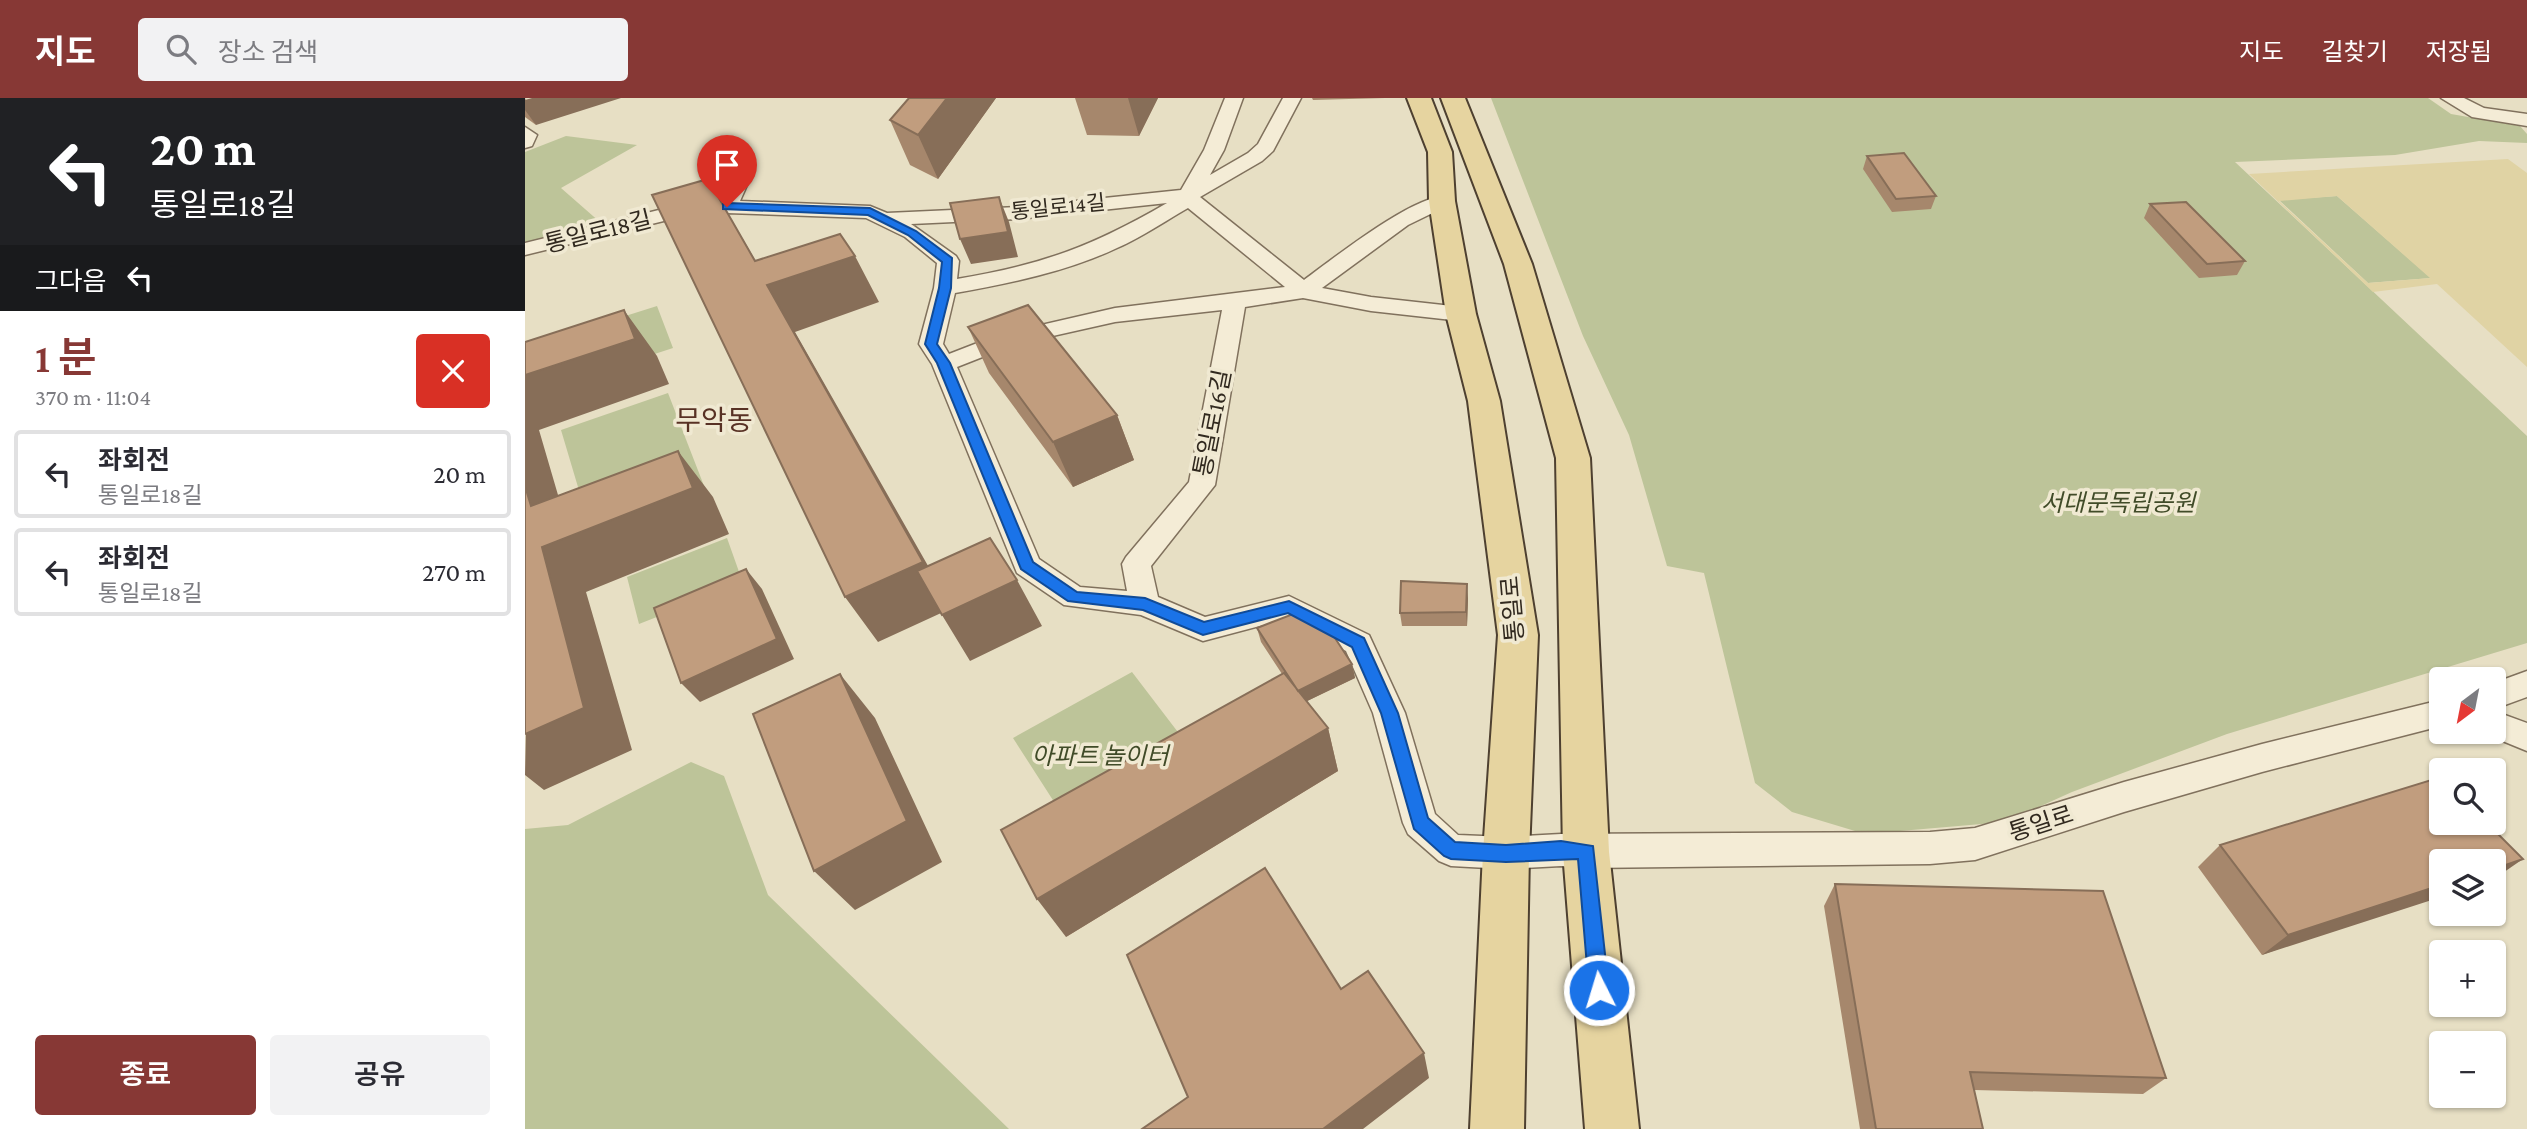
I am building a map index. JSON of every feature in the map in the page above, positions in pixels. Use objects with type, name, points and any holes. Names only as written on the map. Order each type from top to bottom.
[{"type":"main road","name":"통일로","points":[[1419,98],[1440,152],[1443,201],[1461,314],[1484,401],[1518,635],[1506,853],[1497,1129]]},
{"type":"main road","points":[[1453,98],[1518,264],[1573,458],[1586,852],[1612,1129]]},
{"type":"street","points":[[1234,98],[1215,150],[1189,197],[1303,290]]},
{"type":"street","name":"통일로14길","points":[[945,288],[1015,276],[1102,248],[1255,158],[1266,147],[1291,98]]},
{"type":"street","points":[[2450,98],[2479,113],[2527,120]]},
{"type":"street","points":[[525,134],[528,135],[525,142]]},
{"type":"street","points":[[727,207],[742,174]]},
{"type":"street","name":"통일로14길","points":[[885,219],[923,215],[1018,213],[1102,202],[1189,197]]},
{"type":"street","points":[[1303,290],[1401,221],[1443,201]]},
{"type":"street","name":"통일로18길","points":[[525,249],[675,212],[727,207],[870,212],[912,233],[947,261],[945,288],[931,344],[944,363],[1027,565],[1074,597],[1145,604],[1203,629],[1289,607],[1358,643],[1389,713],[1420,823],[1451,850],[1506,853],[1561,850],[1586,852]]},
{"type":"street","points":[[944,363],[1006,341],[1115,316],[1235,302],[1303,290],[1371,304],[1461,314]]},
{"type":"street","name":"통일로16길","points":[[1145,604],[1136,564],[1202,485],[1235,302]]},
{"type":"street","points":[[2506,691],[2527,684]]},
{"type":"street","name":"통일로","points":[[1586,852],[1930,848],[1975,844],[2124,797],[2262,758],[2429,716]]},
{"type":"street","points":[[2506,729],[2527,737]]},
{"type":"green space","name":"서대문독립공원","points":[[1491,98],[2428,98],[2451,114],[2520,126],[2527,134],[2527,143],[2479,141],[2395,155],[2235,162],[2527,436],[2527,643],[2448,667],[2429,667],[2429,673],[2227,734],[2072,792],[2005,822],[1865,834],[1792,812],[1755,783],[1704,573],[1667,566],[1629,435],[1583,336]]},
{"type":"green space","points":[[566,136],[637,145],[561,188],[601,223],[551,239],[525,242],[525,152]]},
{"type":"green space","points":[[2337,196],[2431,278],[2368,283],[2279,200]]},
{"type":"green space","points":[[657,306],[673,348],[575,380],[562,336]]},
{"type":"green space","points":[[668,393],[706,491],[592,534],[561,430]]},
{"type":"green space","points":[[727,538],[743,583],[639,624],[627,577]]},
{"type":"green space","name":"아파트 놀이터","points":[[1132,672],[1200,761],[1076,836],[1013,738]]},
{"type":"green space","points":[[691,762],[724,776],[768,895],[1009,1129],[525,1129],[525,829],[568,825]]},
{"type":"sand","points":[[2508,159],[2527,173],[2527,367],[2437,284],[2373,292],[2249,174]],"holes":[[[2337,196],[2430,278],[2368,283],[2279,201]]]},
{"type":"building","points":[[909,98],[947,98],[918,135],[890,120]]},
{"type":"building","points":[[1904,153],[1936,196],[1896,199],[1867,156]]},
{"type":"building","points":[[708,179],[755,261],[840,234],[855,256],[767,285],[923,562],[845,597],[652,195]]},
{"type":"building","points":[[999,197],[1008,232],[960,239],[950,203]]},
{"type":"building","points":[[2186,202],[2245,261],[2207,264],[2150,204]]},
{"type":"building","points":[[1028,305],[1117,415],[1053,442],[968,327]]},
{"type":"building","points":[[624,310],[635,339],[525,375],[525,342]]},
{"type":"building","points":[[678,451],[693,488],[542,547],[584,708],[525,734],[525,486],[531,506]]},
{"type":"building","points":[[990,538],[1017,580],[942,615],[917,571]]},
{"type":"building","points":[[746,569],[777,639],[681,683],[654,608]]},
{"type":"building","points":[[1401,581],[1467,584],[1466,612],[1400,613]]},
{"type":"building","points":[[1293,614],[1333,635],[1352,664],[1298,691],[1257,628]]},
{"type":"building","points":[[1284,673],[1328,728],[1037,899],[1001,830]]},
{"type":"building","points":[[840,674],[907,821],[814,871],[753,714]]},
{"type":"building","points":[[2429,781],[2429,835],[2499,835],[2523,859],[2506,865],[2506,849],[2429,849],[2429,889],[2288,935],[2220,845]]},
{"type":"building","points":[[1265,868],[1341,989],[1368,971],[1424,1053],[1323,1129],[1142,1129],[1188,1097],[1127,955]]},
{"type":"building","points":[[1835,884],[2103,891],[2166,1078],[1970,1072],[1983,1129],[1876,1129]]},
{"type":"district","name":"무악동","points":[[714,420]]},
{"type":"route","points":[[727,207],[870,212],[912,233],[947,261],[945,288],[931,344],[944,363],[1027,565],[1074,597],[1145,604],[1203,629],[1289,607],[1358,643],[1389,713],[1420,823],[1451,850],[1506,853],[1561,850],[1586,852],[1599,990]]}]
